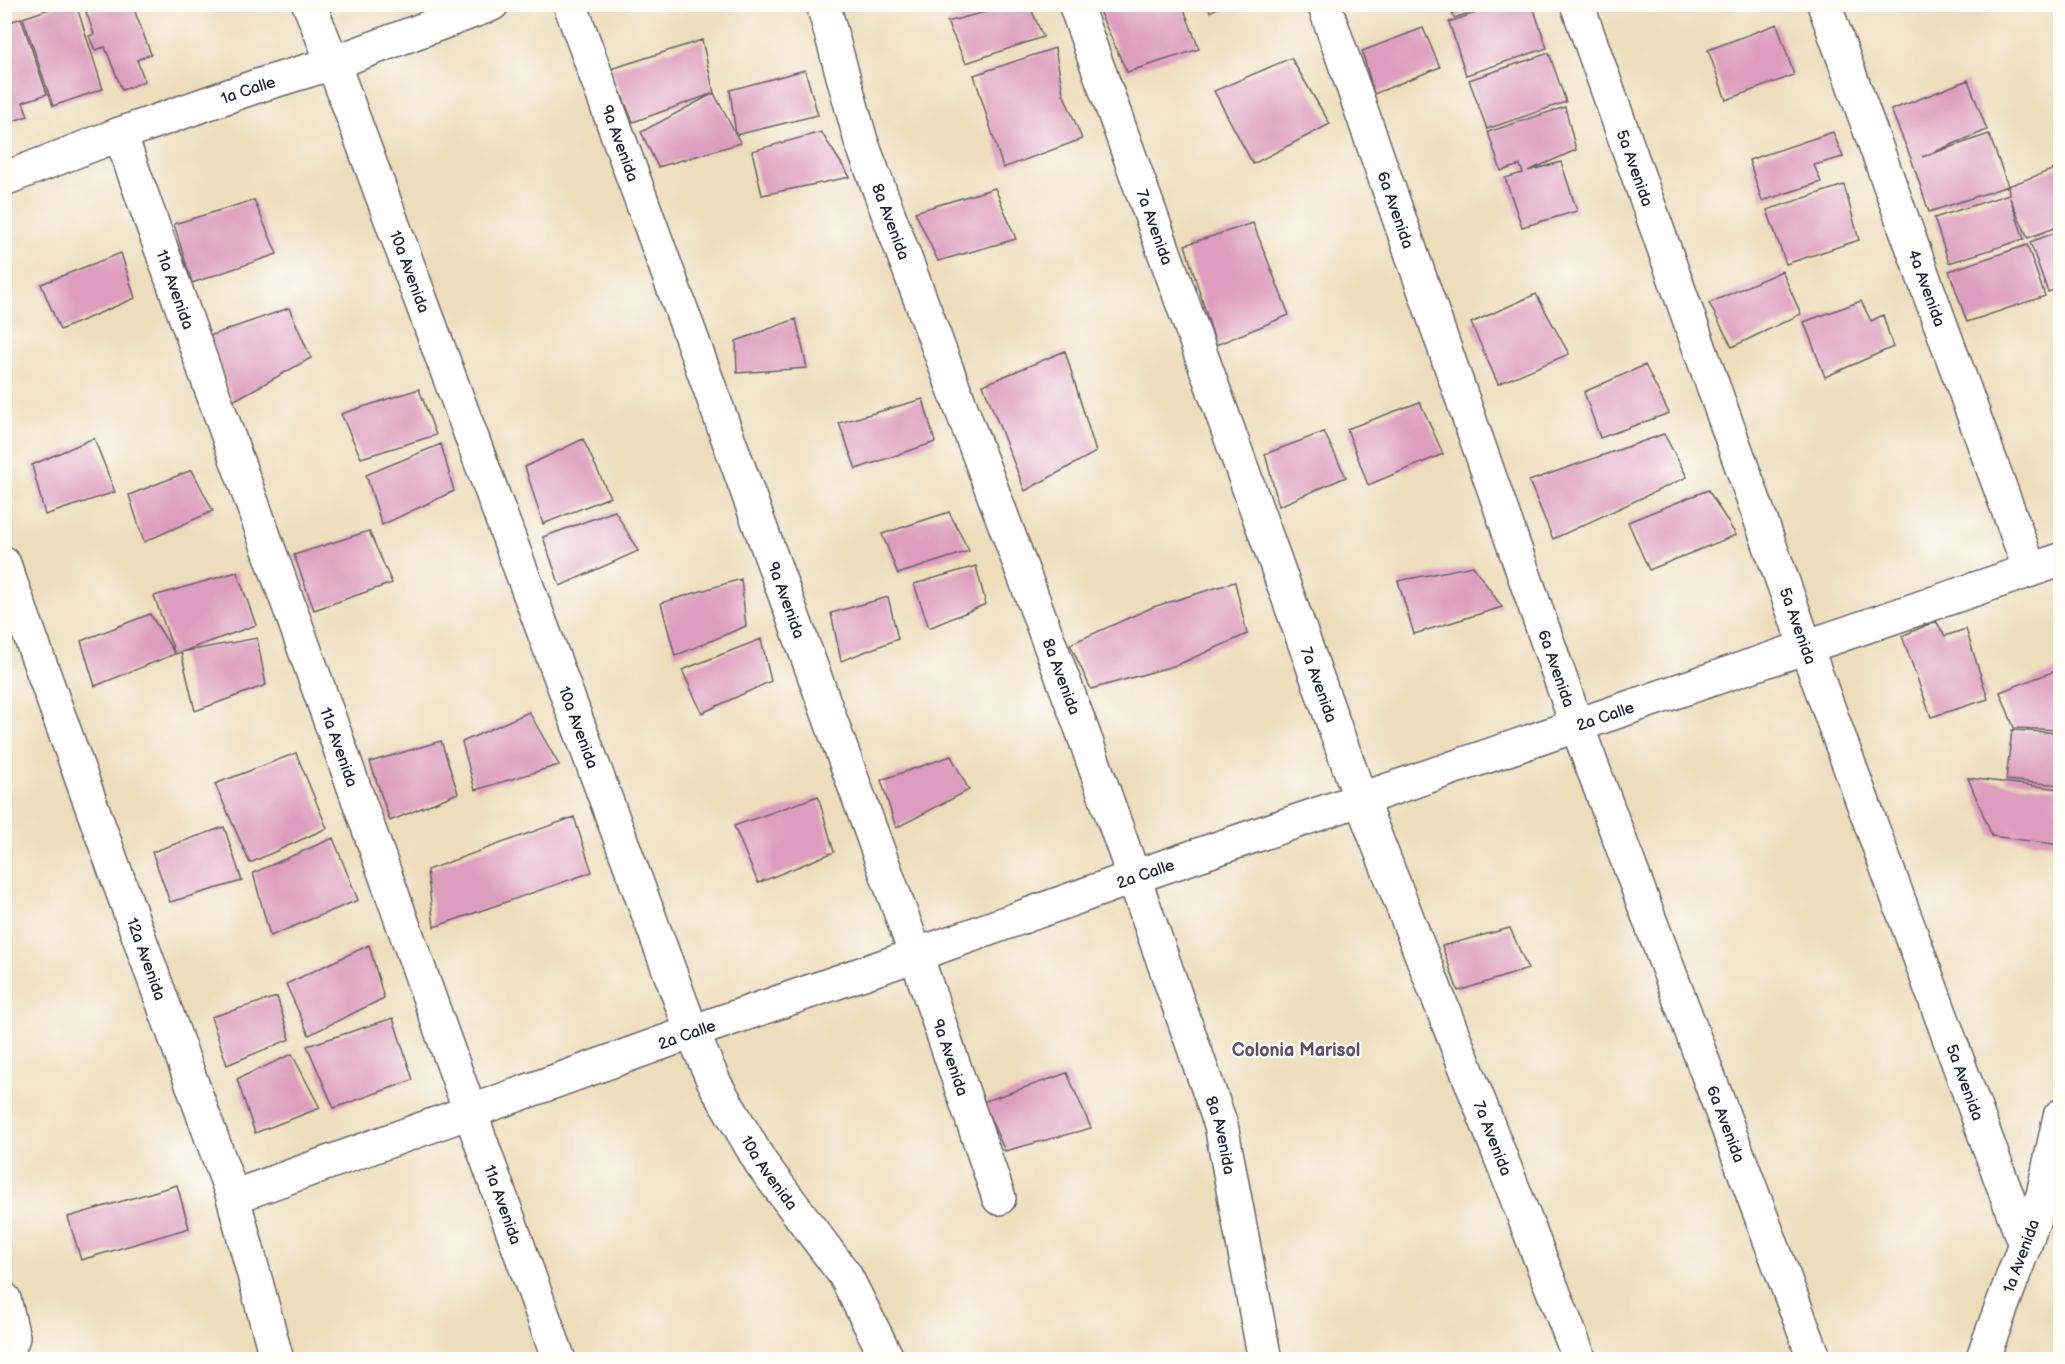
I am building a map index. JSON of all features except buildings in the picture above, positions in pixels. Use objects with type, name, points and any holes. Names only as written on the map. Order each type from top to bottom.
[{"type":"street","name":"10a Avenida","points":[[309,4],[333,63],[692,1032],[715,1084],[761,1163],[845,1275],[888,1359]]},
{"type":"street","name":"1a Calle","points":[[4,179],[120,134],[254,87],[333,63],[492,4]]},
{"type":"street","name":"9a Avenida","points":[[570,4],[916,955],[999,1198]]},
{"type":"street","name":"8a Avenida","points":[[823,4],[861,141],[1077,718],[1221,1125],[1265,1359]]},
{"type":"street","name":"7a Avenida","points":[[1075,4],[1361,800],[1580,1359]]},
{"type":"street","name":"6a Avenida","points":[[1324,4],[1577,726],[1815,1359]]},
{"type":"street","name":"5a Avenida","points":[[1577,4],[1806,647],[2025,1245]]},
{"type":"street","name":"4a Avenida","points":[[1824,4],[2030,570]]},
{"type":"street","name":"11a Avenida","points":[[120,134],[559,1359]]},
{"type":"street","name":"2a Calle","points":[[233,1197],[692,1032],[1134,877],[2061,560]]},
{"type":"street","name":"12a Avenida","points":[[4,564],[233,1197],[277,1359]]},
{"type":"street","name":"1a Avenida","points":[[1982,1359],[2043,1196],[2061,1116]]},
{"type":"street","points":[[4,1299],[13,1337],[5,1359]]},
{"type":"district","name":"Colonia Marisol","points":[[1296,1050]]}]
